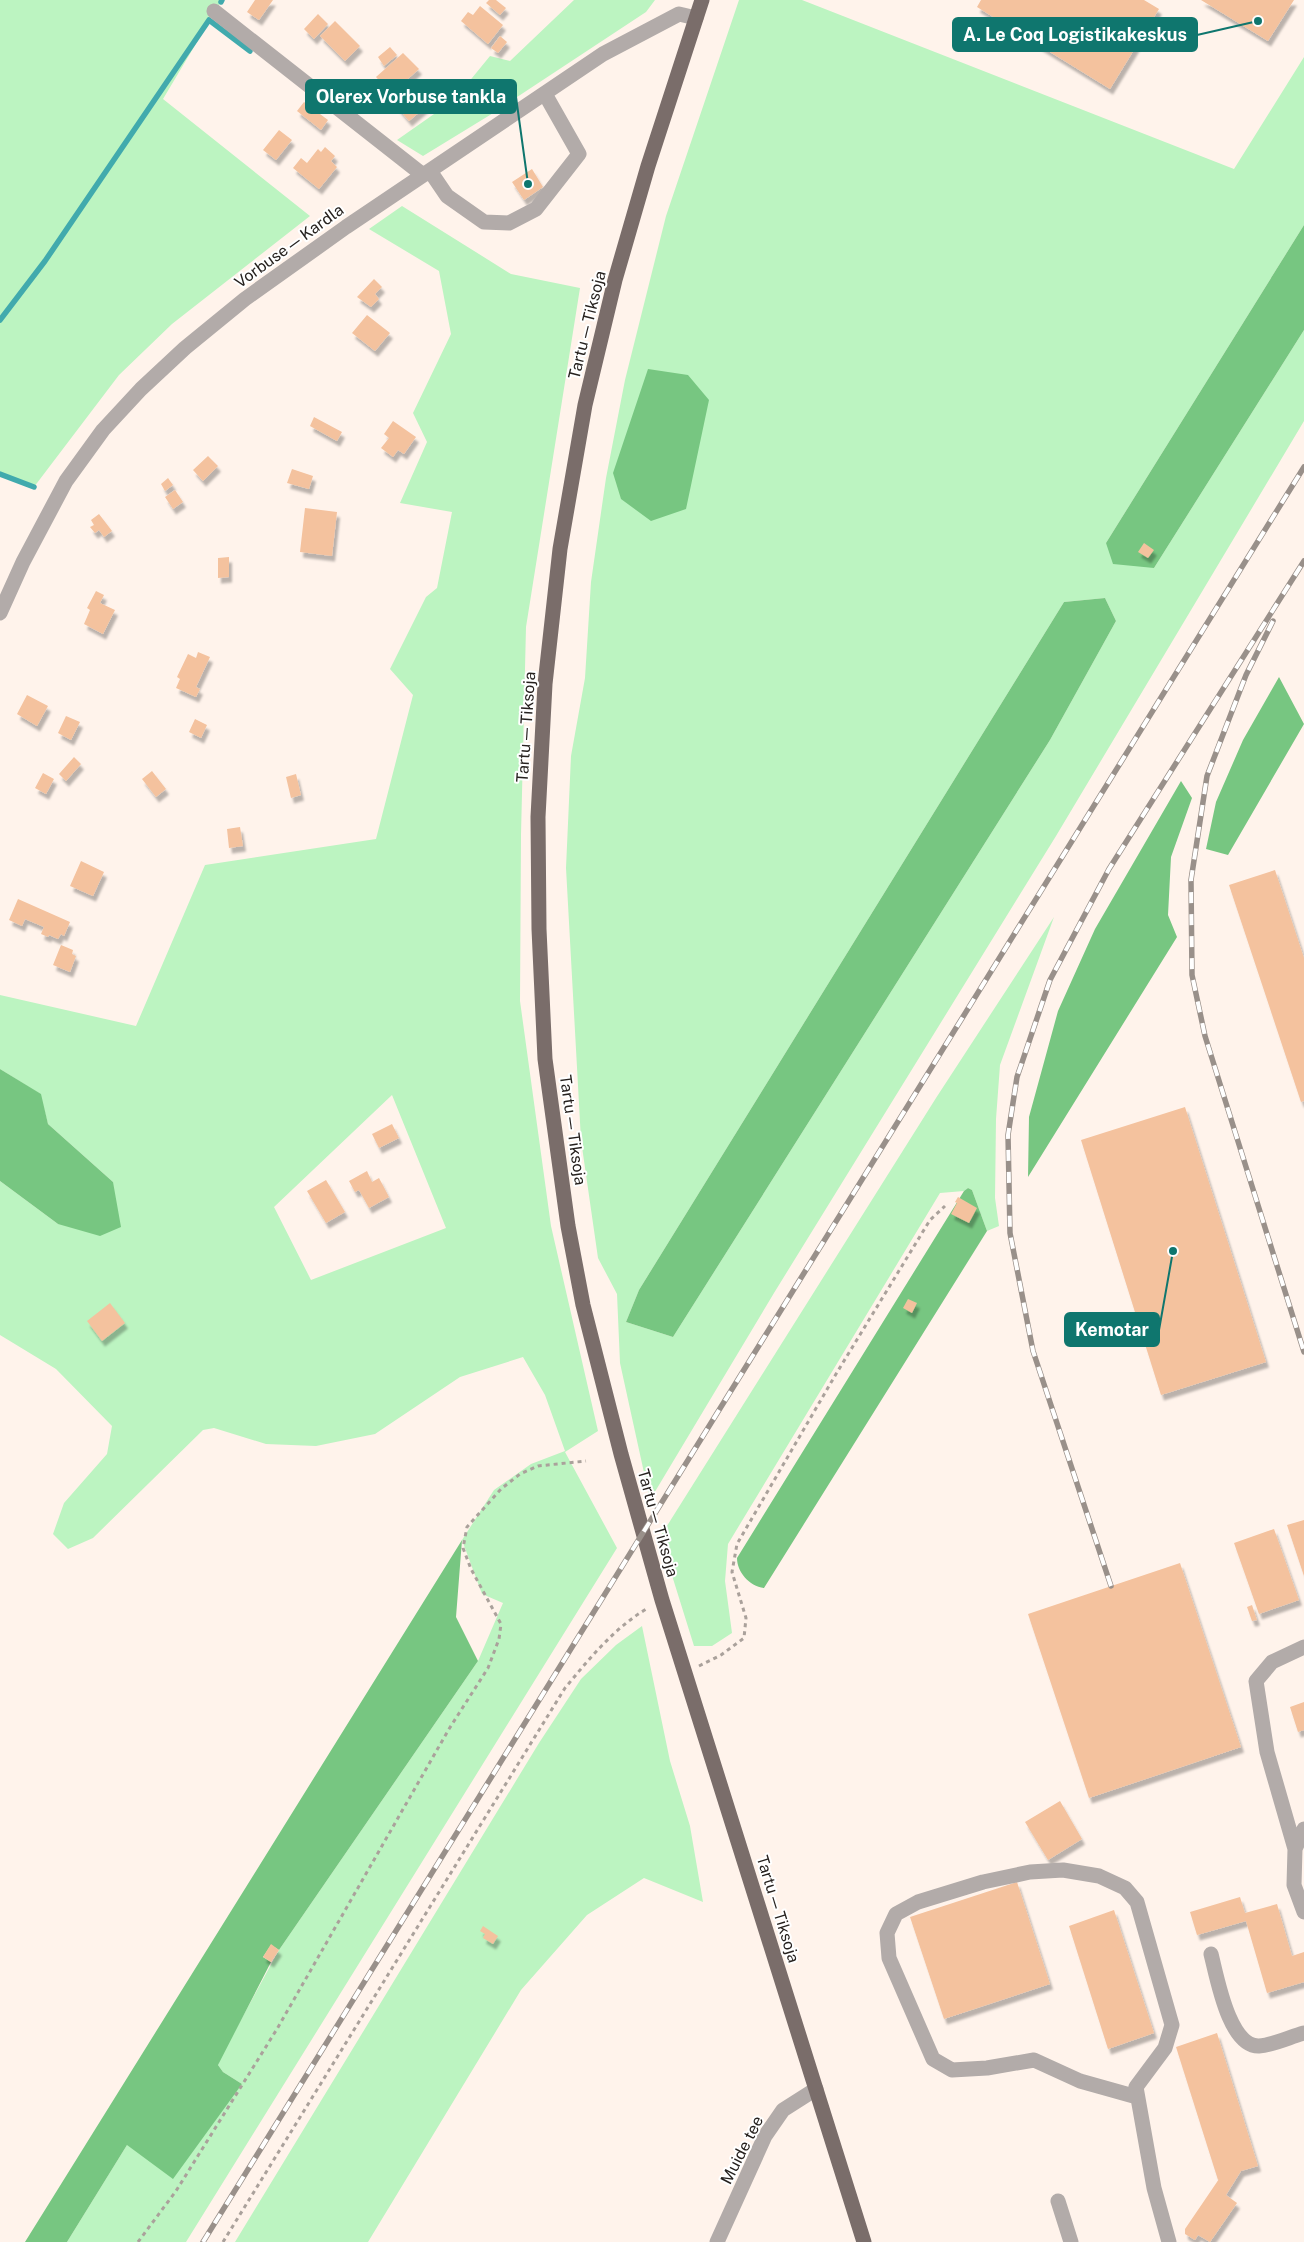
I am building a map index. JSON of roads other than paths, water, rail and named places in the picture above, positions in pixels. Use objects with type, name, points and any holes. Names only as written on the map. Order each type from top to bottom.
[{"type":"main road","name":"Tartu — Tiksoja","points":[[702,0],[645,175],[615,280],[585,405],[560,549],[545,684],[538,817],[539,929],[545,1059],[568,1226],[595,1357],[662,1600],[864,2242]]},
{"type":"street","points":[[214,12],[427,173],[447,196],[484,222],[509,222],[536,209],[579,154],[545,94]]},
{"type":"street","name":"Vorbuse — Kardla","points":[[0,612],[23,562],[66,481],[103,430],[141,389],[185,348],[245,299],[603,54],[679,14],[696,18]]},
{"type":"street","points":[[1304,1647],[1272,1662],[1256,1681],[1267,1752],[1295,1849],[1294,1885],[1304,1912]]},
{"type":"street","points":[[1295,1849],[1304,1829]]},
{"type":"street","points":[[1137,2097],[1080,2081],[1034,2060],[987,2068],[952,2070],[933,2059],[889,1958],[887,1933],[896,1914],[918,1902],[983,1882],[1030,1872],[1063,1870],[1099,1876],[1125,1888],[1137,1902],[1172,2025],[1166,2048],[1136,2086],[1154,2188],[1169,2242]]},
{"type":"street","points":[[1210,1954],[1227,2011],[1237,2034],[1247,2044],[1259,2046],[1304,2033]]},
{"type":"street","name":"Muide tee","points":[[718,2242],[765,2136],[783,2110],[816,2089]]},
{"type":"street","points":[[1058,2201],[1071,2242]]},
{"type":"waterway","points":[[0,320],[45,261],[209,20],[250,51]]},
{"type":"waterway","points":[[0,474],[34,487]]},
{"type":"railway","points":[[203,2242],[1304,467]]},
{"type":"railway","points":[[1111,1586],[1033,1351],[1010,1233],[1008,1135],[1017,1077],[1050,980],[1109,869],[1304,561]]},
{"type":"railway","points":[[1273,621],[1246,675],[1207,776],[1191,880],[1192,975],[1205,1036],[1304,1352]]},
{"type":"place","name":"A. Le Coq Logistikakeskus","points":[[1258,21]]},
{"type":"place","name":"Olerex Vorbuse tankla","points":[[528,184]]},
{"type":"place","name":"Kemotar","points":[[1173,1251]]}]
